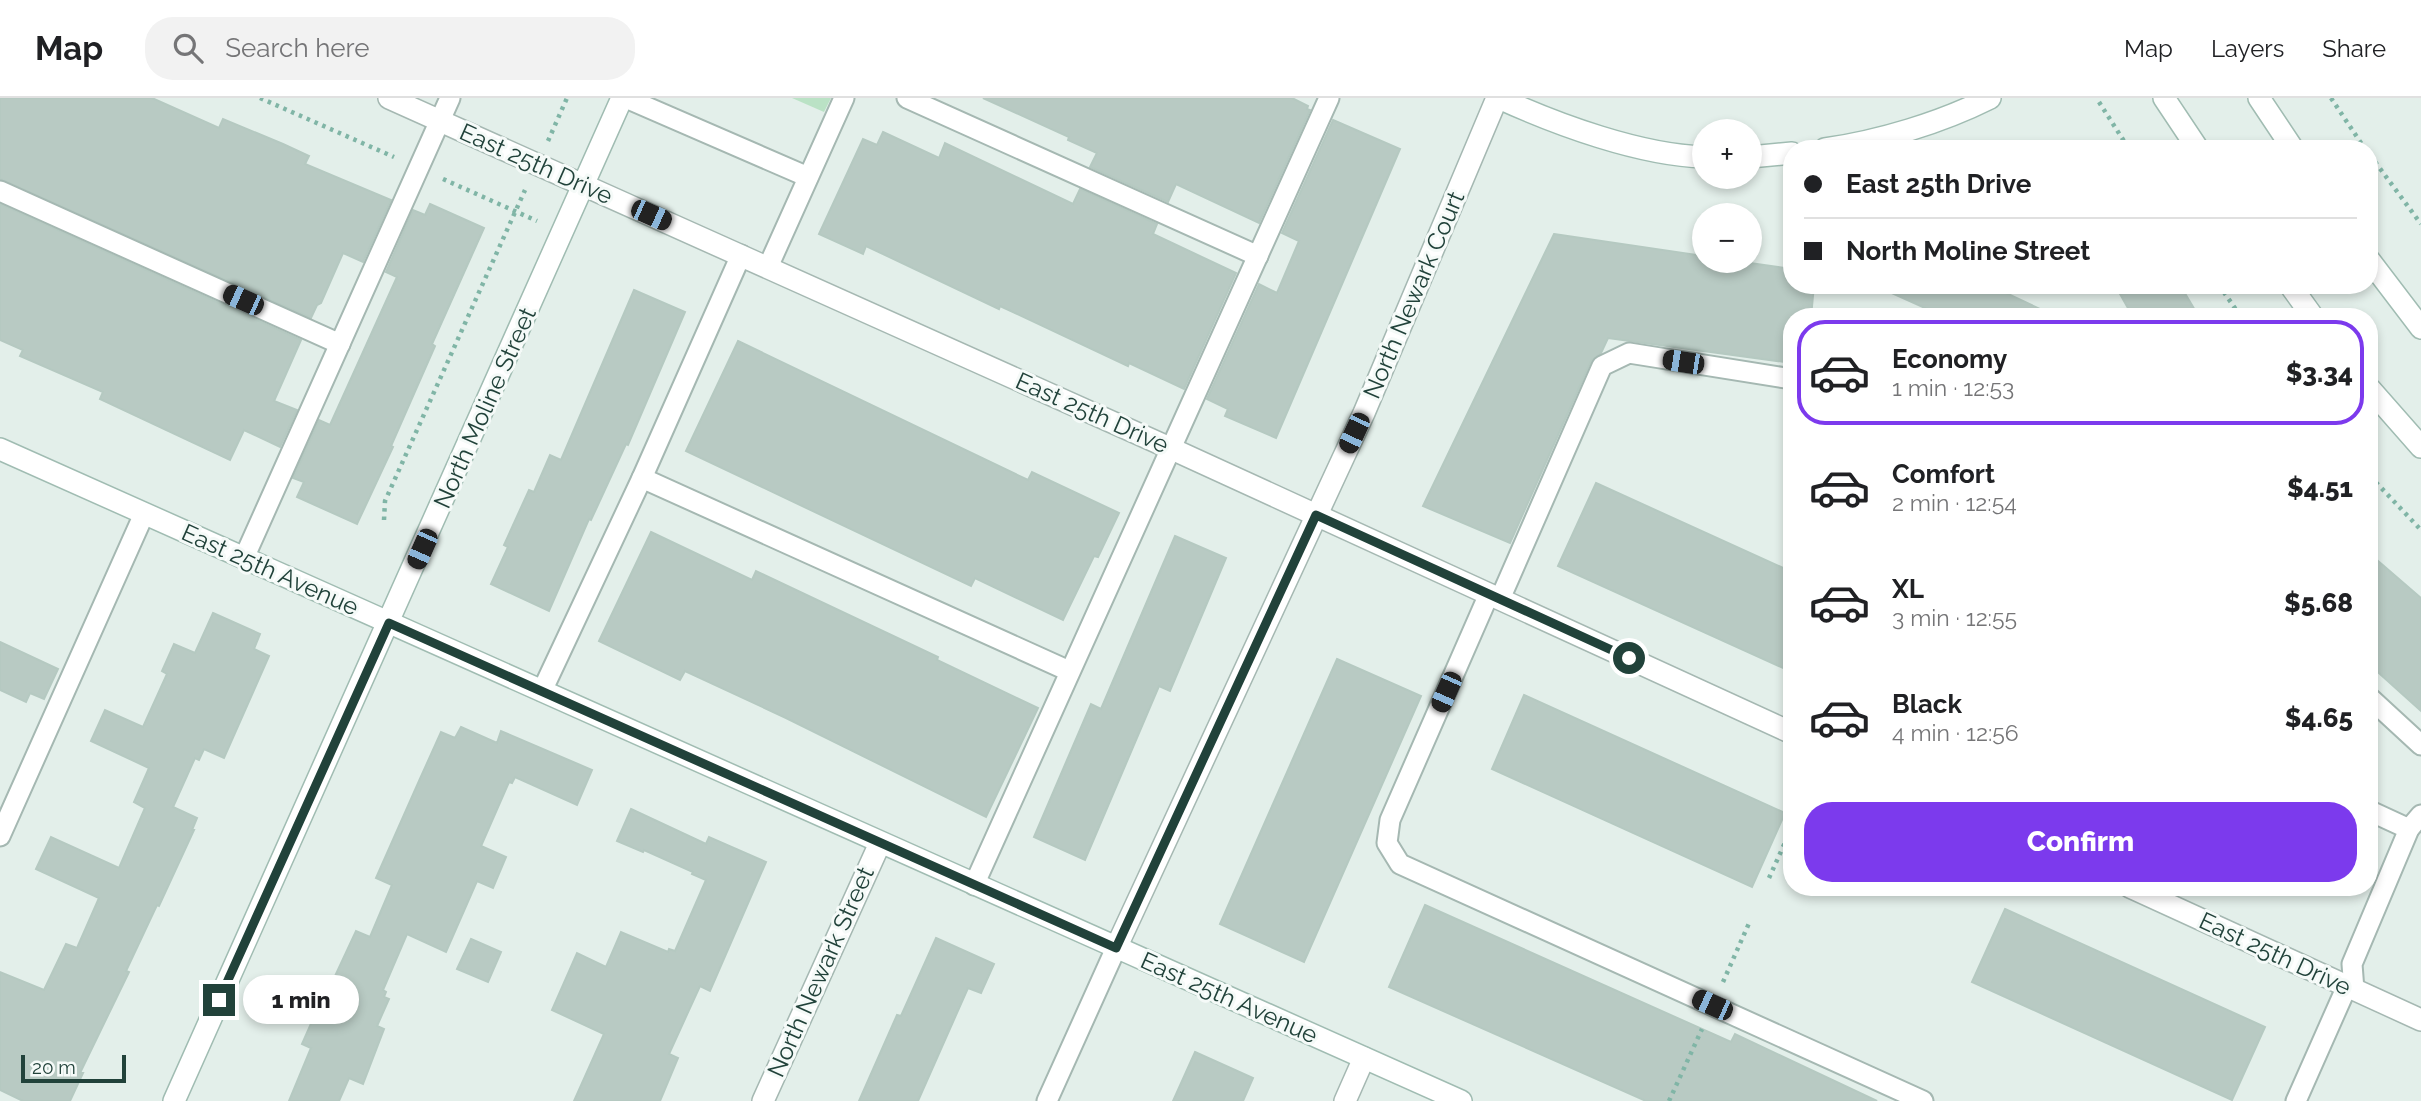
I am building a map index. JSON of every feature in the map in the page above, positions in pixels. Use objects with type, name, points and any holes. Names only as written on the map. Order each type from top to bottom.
[{"type":"street","name":"East 25th Drive","points":[[389,98],[1172,449],[1783,729]]},
{"type":"street","name":"North Moline Street","points":[[174,1101],[624,98]]},
{"type":"street","points":[[1498,98],[1610,139],[1692,155]]},
{"type":"street","name":"North Newark Court","points":[[1116,948],[1364,413],[1498,98]]},
{"type":"street","points":[[1864,140],[1945,117],[1990,98]]},
{"type":"street","points":[[2165,98],[2193,140]]},
{"type":"street","points":[[2259,98],[2287,140]]},
{"type":"street","points":[[1762,156],[1783,154]]},
{"type":"street","points":[[2378,272],[2421,328]]},
{"type":"street","points":[[2378,398],[2421,447]]},
{"type":"street","name":"East 25th Avenue","points":[[0,449],[1461,1101]]},
{"type":"street","name":"North Newark Street","points":[[763,1101],[880,843]]},
{"type":"street","name":"East 25th Drive","points":[[2150,896],[2421,1020]]},
{"type":"street","points":[[1345,1101],[1364,1058]]},
{"type":"lane","points":[[244,558],[450,98]]},
{"type":"lane","points":[[624,98],[808,177]]},
{"type":"lane","points":[[768,267],[844,98]]},
{"type":"lane","points":[[907,98],[1258,256]]},
{"type":"lane","points":[[974,885],[1329,98]]},
{"type":"lane","points":[[0,191],[340,344]]},
{"type":"lane","points":[[542,691],[642,478],[741,255]]},
{"type":"lane","points":[[1783,378],[1629,353],[1602,366],[1390,820],[1387,842],[1400,864],[1923,1101]]},
{"type":"lane","points":[[642,478],[1069,671]]},
{"type":"lane","points":[[0,836],[144,514]]},
{"type":"lane","points":[[2378,705],[2421,745]]},
{"type":"lane","points":[[2295,1101],[2350,988],[2352,964],[2415,822],[2378,813]]},
{"type":"lane","points":[[1047,1101],[1116,948]]},
{"type":"path","points":[[260,98],[532,219]]},
{"type":"path","points":[[552,133],[567,98]]},
{"type":"path","points":[[2331,98],[2359,140]]},
{"type":"path","points":[[2099,102],[2123,140]]},
{"type":"path","points":[[2378,166],[2421,224]]},
{"type":"path","points":[[384,520],[385,501],[523,196]]},
{"type":"path","points":[[2378,484],[2421,530]]},
{"type":"path","points":[[1769,878],[1783,847]]},
{"type":"path","points":[[1722,983],[1750,921]]},
{"type":"path","points":[[1669,1101],[1703,1025]]},
{"type":"green space","points":[[792,98],[831,98],[824,112]]},
{"type":"building","points":[[0,98],[152,98],[219,128],[223,119],[283,144],[309,156],[305,164],[391,200],[363,262],[343,253],[321,303],[317,305],[311,318],[0,179]]},
{"type":"building","points":[[983,98],[1292,98],[1308,106],[1307,109],[1310,110],[1259,223],[1176,184],[1168,202],[1090,167],[1097,153],[1068,140],[1069,137]]},
{"type":"building","points":[[1333,120],[1400,149],[1276,438],[1225,416],[1228,409],[1207,399],[1259,284],[1277,293],[1299,241],[1282,233]]},
{"type":"building","points":[[883,132],[939,158],[945,143],[1073,204],[1080,189],[1157,224],[1153,234],[1236,273],[1184,389],[1000,306],[999,309],[866,246],[863,254],[819,234],[863,139],[877,145]]},
{"type":"building","points":[[0,204],[301,340],[274,401],[297,410],[280,447],[244,430],[230,460],[100,399],[103,392],[20,356],[23,350],[0,340]]},
{"type":"building","points":[[430,204],[484,228],[432,344],[435,346],[391,446],[393,447],[357,524],[297,497],[304,482],[293,478],[319,420],[330,425],[397,277],[386,272],[413,210],[425,215]]},
{"type":"building","points":[[1554,234],[1692,254],[1692,273],[1762,273],[1762,265],[1783,268],[1783,294],[1813,294],[1812,308],[1783,308],[1783,362],[1608,338],[1601,353],[1591,361],[1510,543],[1423,506]]},
{"type":"building","points":[[634,290],[685,312],[628,445],[626,444],[591,520],[589,519],[549,611],[491,584],[508,547],[504,545],[529,490],[534,492],[550,455],[561,460]]},
{"type":"building","points":[[1894,294],[2008,294],[2038,308],[1925,308]]},
{"type":"building","points":[[2120,294],[2185,294],[2194,308],[2128,308]]},
{"type":"building","points":[[738,341],[1028,480],[1032,472],[1119,513],[1098,557],[1094,556],[1063,620],[975,578],[971,586],[686,451]]},
{"type":"building","points":[[1596,483],[1783,568],[1783,668],[1558,566]]},
{"type":"building","points":[[651,532],[752,580],[756,571],[938,657],[937,660],[1038,708],[986,817],[685,671],[680,680],[599,641]]},
{"type":"building","points":[[1175,536],[1226,558],[1170,691],[1159,686],[1085,860],[1034,837],[1091,704],[1101,709]]},
{"type":"building","points":[[2378,561],[2421,598],[2421,711],[2378,672]]},
{"type":"building","points":[[213,613],[260,634],[254,649],[269,656],[224,758],[204,749],[199,760],[195,758],[173,807],[197,818],[194,830],[126,971],[129,972],[80,1073],[83,1073],[70,1101],[23,1101],[0,1090],[0,972],[44,990],[66,944],[77,948],[99,898],[36,869],[51,837],[119,868],[145,808],[134,802],[149,768],[91,741],[105,710],[143,727],[167,674],[162,671],[174,644],[195,653]]},
{"type":"building","points":[[0,642],[58,669],[44,699],[30,693],[26,702],[0,690]]},
{"type":"building","points":[[1337,659],[1421,696],[1304,962],[1220,924]]},
{"type":"building","points":[[1524,695],[1783,812],[1783,817],[1752,887],[1492,769]]},
{"type":"building","points":[[461,727],[497,743],[501,731],[592,770],[577,805],[515,777],[512,783],[509,782],[481,846],[506,857],[493,888],[477,881],[446,952],[407,934],[383,990],[386,992],[384,997],[389,999],[377,1026],[384,1029],[363,1084],[349,1078],[339,1101],[289,1101],[311,1048],[302,1044],[321,1001],[323,1002],[356,931],[370,937],[392,885],[376,878],[441,732],[455,738]]},
{"type":"building","points":[[631,809],[706,844],[709,837],[766,862],[710,991],[700,986],[669,1054],[678,1058],[660,1101],[574,1101],[604,1034],[552,1010],[577,953],[606,967],[621,932],[668,952],[669,949],[675,951],[706,880],[644,850],[643,852],[617,841]]},
{"type":"building","points":[[1425,905],[1731,1042],[1735,1034],[1877,1101],[1646,1101],[1389,987]]},
{"type":"building","points":[[2005,909],[2265,1027],[2232,1100],[1972,982]]},
{"type":"building","points":[[936,938],[994,964],[981,993],[968,988],[918,1101],[859,1101],[897,1015],[901,1016]]},
{"type":"building","points":[[471,939],[501,952],[488,982],[457,969]]},
{"type":"building","points":[[1195,1052],[1253,1078],[1243,1101],[1173,1101]]},
{"type":"route","points":[[219,1000],[389,623],[1116,948],[1316,515],[1629,658]]}]
